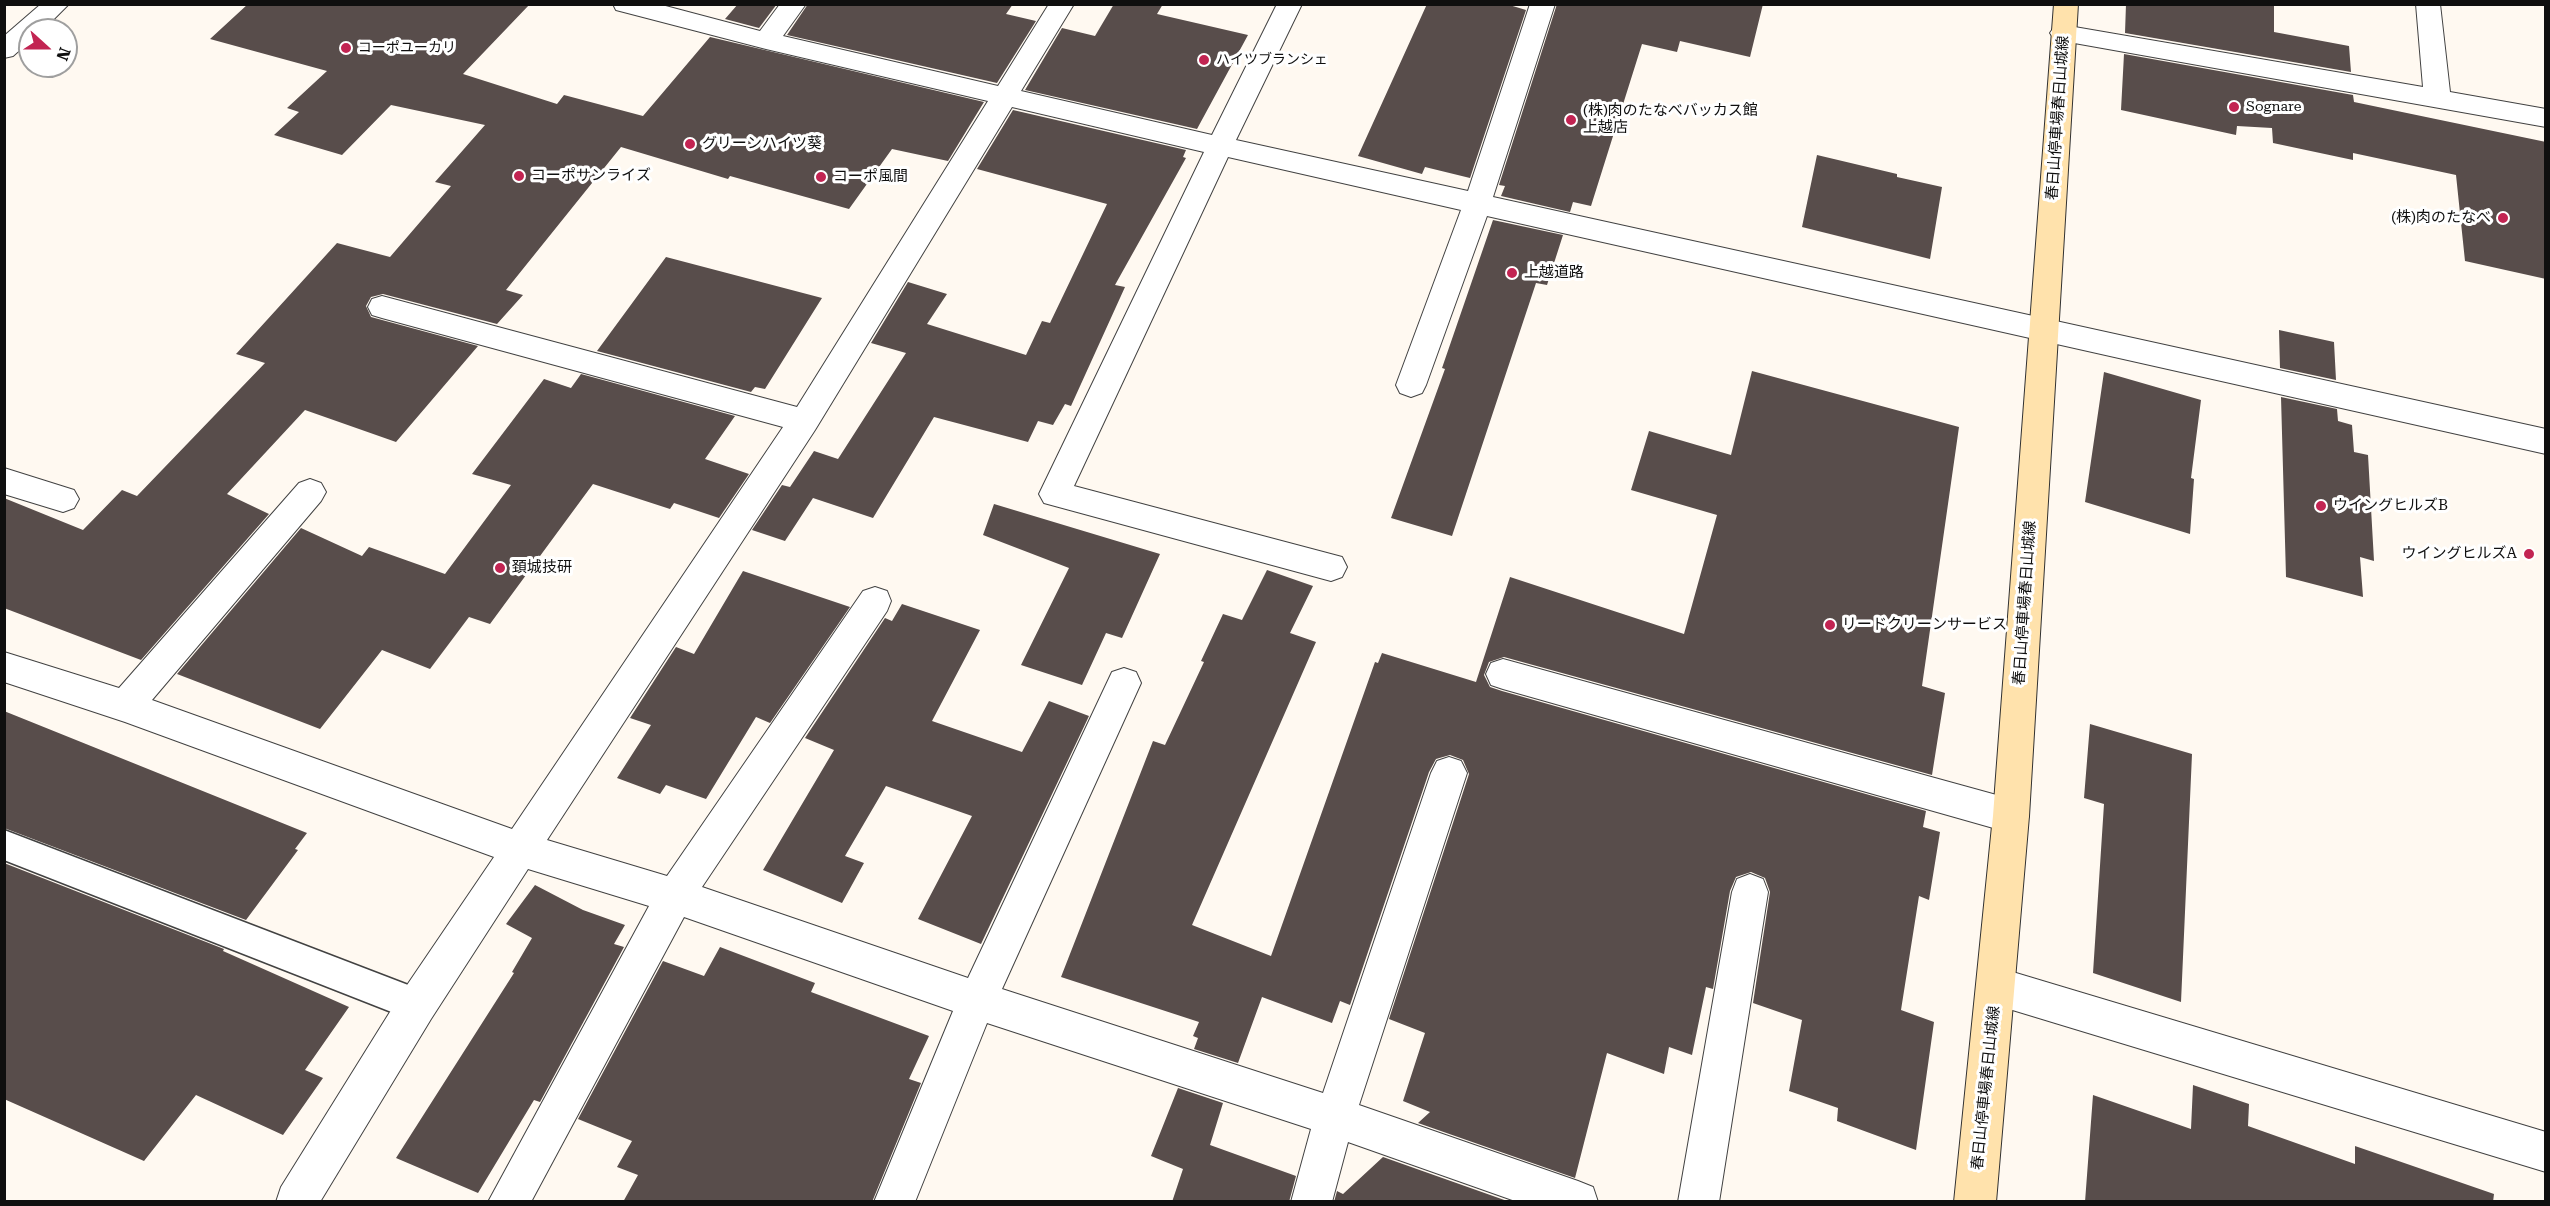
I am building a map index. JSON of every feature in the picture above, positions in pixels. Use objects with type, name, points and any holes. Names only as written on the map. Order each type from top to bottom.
[{"type":"main road","name":"春日山停車場春日山城線","points":[[1975,1202],[2012,816],[2064,19]]},
{"type":"street","points":[[4,50],[57,4]]},
{"type":"street","points":[[625,4],[766,41],[1005,94],[1220,146],[2546,442]]},
{"type":"street","points":[[766,41],[794,4]]},
{"type":"street","points":[[296,1202],[417,1005],[804,421],[1062,4]]},
{"type":"street","points":[[1290,4],[1055,494],[1331,567]]},
{"type":"street","points":[[1411,385],[1477,204],[1543,4]]},
{"type":"street","points":[[2428,4],[2437,97]]},
{"type":"street","points":[[2064,19],[2546,118]]},
{"type":"street","points":[[382,307],[804,421]]},
{"type":"street","points":[[4,481],[63,499]]},
{"type":"street","points":[[125,706],[310,492]]},
{"type":"street","points":[[508,1202],[675,896],[875,601]]},
{"type":"street","points":[[4,667],[125,706],[519,849],[675,896],[977,1000],[1335,1117],[1578,1202]]},
{"type":"street","points":[[1503,674],[2012,816]]},
{"type":"street","points":[[894,1202],[977,1000],[1124,683]]},
{"type":"street","points":[[1311,1202],[1335,1117],[1449,773]]},
{"type":"street","points":[[1698,1202],[1750,892]]},
{"type":"street","points":[[1996,986],[2546,1152]]},
{"type":"lane","points":[[4,845],[417,1005]]},
{"type":"building","points":[[248,4],[530,4],[463,74],[557,104],[564,95],[643,116],[710,37],[984,102],[948,161],[892,149],[849,209],[730,176],[728,179],[621,147],[506,290],[523,295],[497,324],[383,294],[371,297],[366,306],[371,317],[478,346],[396,442],[305,410],[227,494],[269,514],[141,660],[4,608],[4,498],[83,530],[122,490],[137,496],[265,363],[236,354],[337,243],[390,257],[451,186],[435,182],[485,125],[391,105],[342,155],[274,135],[299,112],[287,108],[327,71],[210,39]]},
{"type":"building","points":[[738,4],[777,4],[759,28],[725,19]]},
{"type":"building","points":[[808,4],[1013,4],[1006,14],[1036,21],[997,83],[787,35]]},
{"type":"building","points":[[1114,4],[1163,4],[1157,14],[1248,35],[1197,129],[1025,90],[1062,28],[1095,36]]},
{"type":"building","points":[[1427,4],[1506,4],[1526,10],[1470,178],[1425,167],[1422,174],[1358,156]]},
{"type":"building","name":"(株)肉のたなべバッカス館 上越店","points":[[1557,4],[1763,4],[1750,57],[1680,41],[1677,52],[1642,44],[1591,206],[1573,202],[1570,212],[1501,196],[1505,186],[1499,185]]},
{"type":"building","points":[[2126,4],[2274,4],[2274,32],[2349,46],[2351,72],[2125,33]]},
{"type":"building","points":[[2124,54],[2353,95],[2354,102],[2546,142],[2546,279],[2465,261],[2456,175],[2353,153],[2353,160],[2273,143],[2272,128],[2237,126],[2236,135],[2121,110]]},
{"type":"building","points":[[1013,110],[1186,150],[1183,157],[1186,158],[1115,285],[1125,287],[1071,406],[1065,404],[1053,425],[1038,421],[1028,442],[934,417],[873,518],[813,498],[785,541],[752,530],[782,485],[790,487],[814,451],[838,459],[906,353],[871,343],[908,282],[947,294],[927,324],[1026,355],[1042,321],[1050,323],[1107,204],[977,169]]},
{"type":"building","points":[[1817,155],[1942,187],[1930,259],[1802,227]]},
{"type":"building","points":[[1493,220],[1563,235],[1547,285],[1536,283],[1452,536],[1391,518],[1445,369],[1442,368]]},
{"type":"building","points":[[666,257],[822,298],[765,389],[755,387],[751,392],[597,351]]},
{"type":"building","points":[[2279,330],[2334,342],[2336,380],[2280,368]]},
{"type":"building","points":[[1752,371],[1959,427],[1922,686],[1945,693],[1932,775],[1504,657],[1489,662],[1484,675],[1490,687],[1502,691],[1926,811],[1923,827],[1940,832],[1929,900],[1919,896],[1901,1010],[1934,1022],[1916,1150],[1837,1121],[1838,1108],[1789,1091],[1802,1020],[1753,1003],[1770,892],[1765,878],[1751,872],[1736,877],[1730,891],[1713,989],[1706,987],[1692,1055],[1669,1047],[1664,1074],[1607,1053],[1575,1178],[1418,1123],[1430,1112],[1403,1101],[1425,1033],[1389,1019],[1469,774],[1463,760],[1450,755],[1436,759],[1429,772],[1350,1005],[1340,1001],[1332,1023],[1262,997],[1238,1063],[1194,1049],[1198,1038],[1193,1036],[1199,1022],[1061,977],[1153,741],[1165,745],[1204,662],[1201,661],[1223,614],[1242,620],[1267,570],[1313,586],[1290,633],[1316,642],[1192,925],[1271,956],[1375,662],[1378,663],[1382,653],[1476,682],[1510,577],[1684,634],[1717,515],[1631,490],[1649,431],[1731,455]]},
{"type":"building","points":[[2104,372],[2201,400],[2191,478],[2194,479],[2190,534],[2085,502]]},
{"type":"building","points":[[581,374],[735,416],[705,459],[749,474],[719,518],[674,503],[670,509],[593,484],[490,624],[469,617],[430,669],[382,650],[320,729],[177,674],[301,528],[362,556],[369,547],[445,574],[511,485],[472,474],[544,379],[571,388]]},
{"type":"building","name":"ウイングヒルズB","points":[[2281,397],[2337,409],[2338,421],[2352,425],[2354,452],[2368,455],[2374,561],[2360,557],[2363,597],[2286,577]]},
{"type":"building","points":[[994,504],[1160,554],[1122,638],[1106,633],[1082,685],[1021,665],[1069,568],[983,535]]},
{"type":"building","points":[[743,571],[850,607],[770,723],[756,717],[706,799],[666,785],[660,794],[617,778],[651,725],[630,718],[676,647],[694,654]]},
{"type":"building","points":[[902,604],[980,630],[932,721],[1022,752],[1049,701],[1089,716],[981,944],[918,919],[972,816],[886,786],[845,856],[864,863],[842,903],[763,870],[834,750],[805,738],[885,618],[892,621]]},
{"type":"building","points":[[4,711],[307,833],[295,849],[298,850],[246,920],[4,828]]},
{"type":"building","points":[[2090,724],[2192,754],[2181,1002],[2093,973],[2104,804],[2084,798]]},
{"type":"building","points":[[4,863],[224,949],[223,951],[349,1007],[305,1070],[323,1078],[283,1135],[196,1095],[144,1161],[4,1099]]},
{"type":"building","points":[[535,885],[583,910],[625,925],[614,944],[624,947],[540,1102],[534,1100],[478,1193],[396,1158],[514,973],[512,972],[532,938],[506,924]]},
{"type":"building","points":[[720,947],[815,983],[811,992],[929,1036],[909,1079],[921,1083],[872,1202],[623,1202],[638,1175],[617,1167],[632,1141],[578,1119],[663,961],[704,976]]},
{"type":"building","points":[[2193,1085],[2249,1104],[2248,1126],[2355,1164],[2355,1146],[2494,1194],[2493,1202],[2085,1202],[2093,1095],[2191,1129]]},
{"type":"building","points":[[1178,1088],[1223,1103],[1210,1145],[1296,1176],[1289,1202],[1172,1202],[1183,1169],[1151,1156]]},
{"type":"building","points":[[1383,1157],[1510,1202],[1334,1202],[1337,1191],[1343,1194]]},
{"type":"place","name":"コーポユーカリ","points":[[346,48]]},
{"type":"place","name":"ハイツブランシェ","points":[[1204,60]]},
{"type":"place","name":"Sognare","points":[[2234,107]]},
{"type":"place","name":"(株)肉のたなべバッカス館 上越店","points":[[1571,120]]},
{"type":"place","name":"グリーンハイツ葵","points":[[690,144]]},
{"type":"place","name":"コーポサンライズ","points":[[519,176]]},
{"type":"place","name":"コーポ風間","points":[[821,177]]},
{"type":"place","name":"(株)肉のたなべ","points":[[2503,218]]},
{"type":"place","name":"上越道路","points":[[1512,273]]},
{"type":"place","name":"ウイングヒルズB","points":[[2321,506]]},
{"type":"place","name":"ウイングヒルズA","points":[[2529,554]]},
{"type":"place","name":"頚城技研","points":[[500,568]]},
{"type":"place","name":"リードクリーンサービス","points":[[1830,625]]}]
